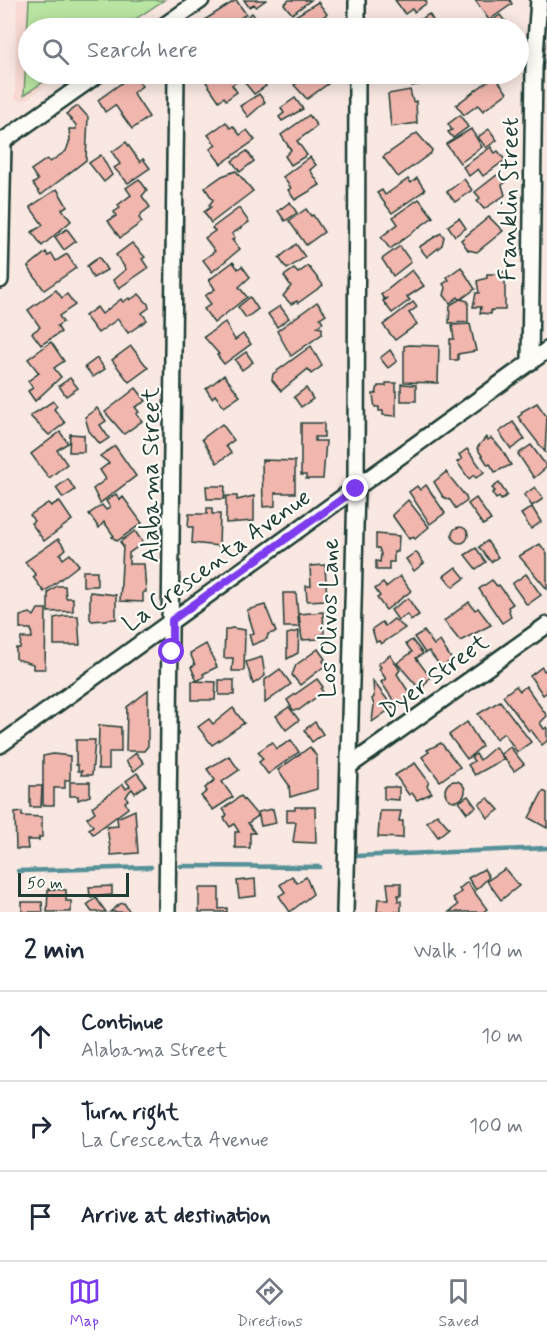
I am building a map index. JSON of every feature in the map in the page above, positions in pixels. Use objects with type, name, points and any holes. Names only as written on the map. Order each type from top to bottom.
[{"type":"street","points":[[182,18],[201,0]]},
{"type":"street","points":[[357,0],[357,18]]},
{"type":"street","name":"Franklin Street","points":[[530,362],[534,68],[539,0]]},
{"type":"street","points":[[0,280],[1,142],[84,84]]},
{"type":"street","name":"Alabama Street","points":[[167,912],[172,620],[176,84]]},
{"type":"street","name":"Los Olivos Lane","points":[[345,912],[356,489],[357,84]]},
{"type":"street","name":"La Crescenta Avenue","points":[[0,745],[547,350]]},
{"type":"street","name":"Dyer Street","points":[[349,766],[547,625]]},
{"type":"shaded area","points":[[17,0],[164,0],[138,18],[18,18],[18,84],[47,84],[24,101],[15,99]]},
{"type":"green space","points":[[29,0],[164,0],[137,18],[28,18]]},
{"type":"green space","points":[[25,84],[40,84],[24,95]]},
{"type":"building","points":[[236,0],[246,14],[240,18],[208,18]]},
{"type":"building","points":[[244,0],[266,0],[256,7],[254,4],[249,7]]},
{"type":"building","points":[[289,0],[311,0],[292,14],[284,4]]},
{"type":"building","points":[[395,0],[425,0],[427,3],[414,12],[412,9],[405,14]]},
{"type":"building","points":[[475,0],[510,0],[512,4],[492,18],[488,18]]},
{"type":"building","points":[[318,2],[327,14],[321,18],[292,18]]},
{"type":"building","points":[[252,13],[256,18],[245,18]]},
{"type":"building","points":[[120,84],[141,84],[142,86],[133,93],[149,117],[132,129],[115,105],[105,112],[98,100]]},
{"type":"building","points":[[207,84],[233,84],[237,92],[226,100],[224,97],[219,101]]},
{"type":"building","points":[[246,84],[264,84],[266,86],[254,94]]},
{"type":"building","points":[[296,84],[328,84],[307,99],[294,85]]},
{"type":"building","points":[[484,84],[501,84],[507,93],[483,111],[478,105],[464,115],[456,105]]},
{"type":"building","points":[[410,90],[413,102],[416,101],[417,123],[391,127],[388,94]]},
{"type":"building","points":[[259,94],[265,102],[248,117],[240,106]]},
{"type":"building","points":[[295,98],[303,109],[282,121],[279,117],[284,113],[281,108]]},
{"type":"building","points":[[78,106],[88,117],[86,160],[41,195],[33,184],[38,180],[31,170],[47,159],[50,162],[66,151],[70,140],[69,129],[76,129],[76,125],[66,114]]},
{"type":"building","points":[[309,115],[317,126],[297,141],[307,155],[291,165],[285,156],[291,150],[281,135]]},
{"type":"building","points":[[460,115],[468,127],[453,138],[448,132],[452,130],[448,124]]},
{"type":"building","points":[[226,122],[230,128],[233,126],[240,135],[247,130],[255,140],[221,164],[210,149],[216,145],[208,135]]},
{"type":"building","points":[[471,129],[482,147],[460,163],[446,144]]},
{"type":"building","points":[[489,129],[497,140],[486,148],[478,137]]},
{"type":"building","points":[[417,133],[432,150],[431,153],[398,177],[383,157]]},
{"type":"building","points":[[126,142],[140,162],[143,159],[150,168],[128,183],[114,168],[120,164],[112,152]]},
{"type":"building","points":[[491,147],[495,153],[498,151],[505,160],[483,176],[478,169],[469,176],[463,167]]},
{"type":"building","points":[[247,151],[254,161],[240,172],[232,161]]},
{"type":"building","points":[[101,155],[112,175],[104,182],[89,163]]},
{"type":"building","points":[[310,157],[316,165],[310,170],[320,185],[295,200],[288,190],[291,188],[283,177]]},
{"type":"building","points":[[236,171],[253,191],[211,223],[204,212],[211,207],[209,205],[213,200],[205,188],[222,176]]},
{"type":"building","points":[[497,175],[506,182],[502,185],[505,195],[484,209],[477,201],[480,198],[475,192]]},
{"type":"building","points":[[417,178],[425,190],[392,213],[377,193],[382,190],[385,195],[408,179],[411,183]]},
{"type":"building","points":[[139,179],[147,190],[142,196],[150,207],[141,214],[139,218],[142,222],[120,238],[108,221],[116,216],[114,212],[120,208],[118,205],[131,195],[126,188]]},
{"type":"building","points":[[464,179],[472,190],[455,202],[447,192]]},
{"type":"building","points":[[57,189],[67,206],[62,209],[71,221],[42,246],[32,232],[43,225],[30,207]]},
{"type":"building","points":[[419,199],[433,217],[390,249],[381,237],[398,224],[393,217]]},
{"type":"building","points":[[290,202],[297,213],[285,221],[278,211]]},
{"type":"building","points":[[239,208],[249,222],[232,234],[235,238],[232,240],[240,249],[212,272],[203,260],[215,251],[205,238],[215,231],[212,228]]},
{"type":"building","points":[[306,209],[311,216],[313,215],[324,232],[306,245],[289,221]]},
{"type":"building","points":[[489,217],[503,231],[477,252],[468,250],[461,240]]},
{"type":"building","points":[[459,218],[466,228],[455,236],[448,226]]},
{"type":"building","points":[[67,229],[76,241],[64,250],[55,237]]},
{"type":"building","points":[[441,233],[444,237],[442,245],[427,257],[419,247]]},
{"type":"building","points":[[132,243],[145,257],[142,259],[148,268],[119,288],[113,280],[126,269],[116,255]]},
{"type":"building","points":[[296,244],[305,257],[287,269],[279,258]]},
{"type":"building","points":[[400,246],[411,262],[393,276],[382,259]]},
{"type":"building","points":[[46,252],[48,256],[52,254],[56,261],[67,254],[76,268],[44,290],[28,267]]},
{"type":"building","points":[[99,257],[107,270],[93,278],[87,266]]},
{"type":"building","points":[[233,262],[238,269],[242,266],[250,277],[239,287],[247,297],[214,323],[204,309],[211,304],[205,296],[215,289],[209,280]]},
{"type":"building","points":[[308,266],[323,285],[298,303],[297,301],[291,304],[283,296],[291,286],[284,276],[294,269],[298,273]]},
{"type":"building","points":[[461,267],[475,289],[460,300],[458,297],[450,303],[444,295],[446,288],[443,284],[449,280],[447,277]]},
{"type":"building","points":[[412,270],[424,286],[407,297],[410,300],[392,313],[383,301],[388,298],[384,299],[381,295]]},
{"type":"building","points":[[505,271],[508,275],[505,279],[505,310],[491,310],[491,314],[480,313],[481,307],[473,307],[476,293],[479,293],[477,281],[487,278],[487,274],[500,274]]},
{"type":"building","points":[[56,290],[62,298],[67,294],[75,305],[59,316],[63,322],[57,326],[61,332],[41,345],[32,333],[40,327],[28,310]]},
{"type":"building","points":[[139,294],[148,304],[149,308],[142,313],[147,320],[128,333],[118,319],[98,333],[85,316],[97,307],[102,314],[121,299],[123,302]]},
{"type":"building","points":[[250,297],[258,309],[246,318],[238,307]]},
{"type":"building","points":[[460,299],[468,301],[468,322],[449,323],[450,305]]},
{"type":"building","points":[[317,302],[326,314],[320,318],[323,322],[317,327],[322,328],[322,334],[291,356],[277,331]]},
{"type":"building","points":[[413,302],[417,307],[409,313],[417,324],[395,340],[383,325]]},
{"type":"building","points":[[280,306],[289,318],[277,327],[268,314]]},
{"type":"building","points":[[225,322],[235,340],[243,334],[251,344],[224,364],[217,355],[219,354],[204,337]]},
{"type":"building","points":[[470,324],[476,351],[458,354],[458,360],[450,360],[450,339],[454,339],[452,325]]},
{"type":"building","points":[[51,342],[64,361],[54,368],[61,377],[35,401],[28,391],[33,388],[28,381],[39,373],[28,359]]},
{"type":"building","points":[[131,346],[148,368],[129,382],[112,360]]},
{"type":"building","points":[[311,346],[322,366],[311,374],[308,369],[281,391],[272,380],[273,374]]},
{"type":"building","points":[[404,346],[439,346],[438,383],[404,382]]},
{"type":"building","points":[[390,350],[397,361],[388,368],[380,358]]},
{"type":"building","points":[[246,352],[253,362],[242,370],[235,360]]},
{"type":"building","points":[[97,358],[105,369],[93,377],[85,367]]},
{"type":"building","points":[[224,375],[240,396],[224,407],[215,395],[212,398],[206,389]]},
{"type":"building","points":[[70,378],[78,388],[66,396],[59,386]]},
{"type":"building","points":[[386,383],[396,383],[396,416],[383,415],[379,407],[375,407],[373,394],[376,394],[378,386],[386,386]]},
{"type":"building","points":[[401,384],[416,385],[416,401],[401,401]]},
{"type":"building","points":[[136,388],[146,401],[135,407],[139,412],[136,414],[142,421],[124,434],[105,412]]},
{"type":"building","points":[[306,388],[313,399],[301,407],[294,397]]},
{"type":"building","points":[[53,401],[57,406],[54,409],[65,423],[49,435],[30,416]]},
{"type":"building","points":[[537,403],[547,417],[545,452],[518,417],[522,414],[521,412]]},
{"type":"building","points":[[97,408],[106,421],[100,425],[109,438],[100,444],[89,431],[85,417]]},
{"type":"building","points":[[513,422],[525,439],[511,449],[499,432]]},
{"type":"building","points":[[301,423],[324,423],[324,437],[315,437],[315,441],[326,441],[323,479],[306,479],[306,475],[301,475]]},
{"type":"building","points":[[222,424],[234,440],[226,446],[231,453],[217,463],[202,439]]},
{"type":"building","points":[[60,432],[68,443],[57,450],[67,464],[49,478],[31,454]]},
{"type":"building","points":[[70,434],[84,435],[84,452],[69,452]]},
{"type":"building","points":[[486,437],[488,440],[491,438],[501,448],[511,465],[495,472],[490,464],[488,465],[477,448]]},
{"type":"building","points":[[531,445],[547,467],[534,478],[518,454]]},
{"type":"building","points":[[115,446],[136,476],[100,503],[93,489],[106,479],[100,470],[109,463],[100,456]]},
{"type":"building","points":[[467,449],[484,472],[476,478],[474,475],[469,479],[457,462],[462,459],[459,455]]},
{"type":"building","points":[[262,460],[295,461],[295,493],[275,493],[275,506],[263,507]]},
{"type":"building","points":[[446,472],[466,497],[467,501],[456,509],[450,500],[443,497],[434,482]]},
{"type":"building","points":[[68,479],[75,490],[63,498],[56,488]]},
{"type":"building","points":[[499,483],[507,495],[501,500],[499,497],[496,499],[492,493],[495,491],[492,488]]},
{"type":"building","points":[[426,485],[445,513],[430,524],[409,492],[417,486],[420,490]]},
{"type":"building","points":[[206,486],[225,486],[224,499],[207,499]]},
{"type":"building","points":[[535,487],[543,499],[532,506],[524,495]]},
{"type":"building","points":[[116,494],[120,500],[123,497],[142,523],[117,541],[112,537],[114,536],[104,522],[99,528],[89,514],[102,505],[106,510],[110,507],[106,501]]},
{"type":"building","points":[[226,496],[237,496],[237,500],[254,496],[254,521],[226,523]]},
{"type":"building","points":[[476,498],[491,520],[483,525],[468,504]]},
{"type":"building","points":[[408,500],[429,527],[415,539],[413,537],[409,539],[392,515]]},
{"type":"building","points":[[59,501],[72,520],[44,541],[31,523],[34,521],[30,515],[48,503],[51,506]]},
{"type":"building","points":[[532,507],[541,522],[531,529],[521,514]]},
{"type":"building","points":[[207,508],[212,508],[212,514],[220,514],[219,546],[192,543],[193,527],[188,527],[189,514],[207,514]]},
{"type":"building","points":[[460,527],[466,529],[468,535],[466,541],[460,543],[454,541],[452,535],[454,529]]},
{"type":"building","points":[[135,531],[143,543],[129,553],[129,564],[144,564],[146,592],[143,592],[143,602],[120,601],[123,546],[120,542]]},
{"type":"building","points":[[376,534],[399,536],[398,552],[394,552],[394,562],[389,562],[389,570],[376,570],[376,561],[380,562],[381,554],[379,548],[376,548]]},
{"type":"building","points":[[58,539],[66,549],[60,554],[63,559],[70,554],[79,565],[44,592],[33,577],[36,575],[25,562]]},
{"type":"building","points":[[487,541],[498,557],[491,562],[479,547]]},
{"type":"building","points":[[540,544],[547,554],[547,589],[519,556]]},
{"type":"building","points":[[476,548],[486,562],[476,569],[465,555]]},
{"type":"building","points":[[416,552],[424,563],[414,571],[406,559]]},
{"type":"building","points":[[325,565],[327,600],[307,601],[306,586],[311,586],[310,566]]},
{"type":"building","points":[[456,567],[465,578],[453,587],[444,576]]},
{"type":"building","points":[[83,571],[97,571],[97,586],[83,586]]},
{"type":"building","points":[[526,574],[541,595],[527,605],[512,584]]},
{"type":"building","points":[[400,576],[411,591],[386,610],[377,598],[380,596],[375,589],[383,583],[386,587]]},
{"type":"building","points":[[492,580],[497,586],[499,585],[513,604],[508,607],[511,617],[502,623],[479,589]]},
{"type":"building","points":[[57,586],[65,586],[66,598],[73,598],[73,611],[48,612],[48,592]]},
{"type":"building","points":[[90,592],[116,595],[116,619],[92,621],[90,619]]},
{"type":"building","points":[[283,593],[296,593],[299,627],[284,627]]},
{"type":"building","points":[[408,598],[419,615],[411,620],[407,614],[398,620],[391,610]]},
{"type":"building","points":[[469,602],[475,610],[478,608],[491,625],[460,641],[444,621]]},
{"type":"building","points":[[265,605],[276,632],[268,634],[267,639],[252,645],[249,634],[254,633],[247,610]]},
{"type":"building","points":[[38,609],[46,609],[45,669],[33,669],[33,664],[16,659],[16,648],[20,648],[21,638],[32,638],[31,629],[20,629],[20,616],[30,613],[34,616]]},
{"type":"building","points":[[323,612],[324,634],[318,635],[318,639],[302,640],[299,614]]},
{"type":"building","points":[[78,616],[80,645],[54,645],[54,618]]},
{"type":"building","points":[[394,619],[405,628],[381,644],[379,641],[376,642],[372,629],[382,622],[385,626]]},
{"type":"building","points":[[232,628],[245,630],[244,671],[232,671],[233,658],[224,658],[225,630]]},
{"type":"building","points":[[299,631],[298,653],[287,659],[287,634]]},
{"type":"building","points":[[424,631],[434,645],[440,641],[452,660],[441,667],[429,651],[425,653],[414,637]]},
{"type":"building","points":[[412,640],[423,654],[416,658],[430,677],[423,687],[421,683],[417,686],[397,663],[412,652],[406,644]]},
{"type":"building","points":[[206,644],[217,667],[203,674],[204,677],[197,681],[191,667],[195,665],[190,653]]},
{"type":"building","points":[[318,649],[326,665],[300,685],[292,675],[296,665]]},
{"type":"building","points":[[390,655],[400,670],[397,674],[412,697],[398,707],[381,682],[386,679],[378,664]]},
{"type":"building","points":[[262,657],[265,676],[253,684],[246,662]]},
{"type":"building","points":[[542,667],[544,671],[547,669],[547,692],[543,695],[530,676]]},
{"type":"building","points":[[280,669],[291,684],[265,703],[265,680]]},
{"type":"building","points":[[317,679],[323,687],[321,689],[323,692],[299,710],[293,710],[287,700]]},
{"type":"building","points":[[219,680],[234,680],[234,695],[219,695]]},
{"type":"building","points":[[192,681],[216,682],[215,700],[192,700]]},
{"type":"building","points":[[373,681],[393,707],[372,722],[374,705]]},
{"type":"building","points":[[516,686],[520,691],[526,686],[547,716],[540,723],[544,729],[547,727],[547,741],[542,745],[503,696]]},
{"type":"building","points":[[148,691],[148,746],[144,751],[126,751],[127,707]]},
{"type":"building","points":[[500,701],[531,742],[517,752],[504,733],[496,739],[478,714]]},
{"type":"building","points":[[289,707],[299,720],[286,730],[276,716]]},
{"type":"building","points":[[233,708],[244,723],[212,745],[198,727],[209,719],[213,724]]},
{"type":"building","points":[[315,722],[323,734],[312,742],[304,730]]},
{"type":"building","points":[[467,722],[482,746],[467,759],[449,735]]},
{"type":"building","points":[[99,725],[121,727],[121,752],[109,752],[109,769],[98,769]]},
{"type":"building","points":[[76,740],[95,740],[92,775],[81,775],[82,771],[78,771]]},
{"type":"building","points":[[291,740],[299,752],[268,774],[259,762],[263,759],[258,752],[272,742],[277,749]]},
{"type":"building","points":[[441,743],[460,767],[440,781],[422,757],[429,752],[427,750]]},
{"type":"building","points":[[310,747],[317,757],[317,789],[290,797],[289,785],[278,770]]},
{"type":"building","points":[[495,747],[504,759],[475,775],[468,765],[474,761],[471,757],[476,754],[480,760]]},
{"type":"building","points":[[510,747],[524,764],[514,771],[501,754]]},
{"type":"building","points":[[136,753],[144,763],[134,771],[126,761]]},
{"type":"building","points":[[53,754],[70,756],[70,780],[65,780],[65,788],[54,788],[54,805],[43,805],[43,756]]},
{"type":"building","points":[[229,756],[239,770],[222,782],[233,797],[213,810],[201,796],[207,791],[205,788],[215,780],[207,769]]},
{"type":"building","points":[[415,763],[429,782],[427,786],[432,793],[417,800],[412,793],[409,795],[395,775]]},
{"type":"building","points":[[137,773],[146,785],[135,793],[132,789],[126,797],[128,800],[125,802],[128,808],[93,834],[89,829],[93,826],[87,818],[95,812],[92,807],[123,784],[126,789],[130,786],[126,781]]},
{"type":"building","points":[[455,781],[462,784],[465,791],[462,798],[455,801],[448,798],[445,791],[448,784]]},
{"type":"building","points":[[70,782],[90,782],[90,796],[78,800],[78,796],[70,796]]},
{"type":"building","points":[[30,786],[42,786],[41,807],[30,807]]},
{"type":"building","points":[[384,787],[399,787],[399,800],[384,799]]},
{"type":"building","points":[[543,791],[547,793],[547,828],[529,818]]},
{"type":"building","points":[[241,796],[258,816],[248,823],[255,833],[250,833],[250,848],[235,848],[235,832],[239,832],[234,824],[230,827],[224,818],[227,815],[223,809]]},
{"type":"building","points":[[468,796],[476,807],[467,813],[459,802]]},
{"type":"building","points":[[488,798],[499,810],[488,818],[479,804]]},
{"type":"building","points":[[295,807],[315,807],[316,843],[293,842],[296,822],[287,822],[287,810],[295,810]]},
{"type":"building","points":[[273,809],[276,823],[261,826],[258,812]]},
{"type":"building","points":[[135,810],[138,853],[111,855],[107,827],[118,826],[117,818]]},
{"type":"building","points":[[380,811],[401,811],[399,821],[403,821],[403,838],[378,837]]},
{"type":"building","points":[[22,812],[22,816],[42,817],[42,837],[39,837],[39,840],[27,840],[28,849],[16,849],[15,813]]},
{"type":"building","points":[[437,814],[449,828],[438,837],[427,822]]},
{"type":"building","points":[[484,869],[489,877],[476,890],[468,878]]},
{"type":"building","points":[[505,869],[519,886],[501,900],[487,881]]},
{"type":"building","points":[[292,876],[297,883],[306,877],[313,894],[290,912],[279,896],[285,892],[280,885]]},
{"type":"building","points":[[255,879],[256,896],[239,898],[237,881]]},
{"type":"building","points":[[467,882],[487,909],[483,912],[449,912],[458,905],[453,898],[461,892],[459,889]]},
{"type":"building","points":[[387,883],[401,883],[401,895],[398,895],[398,901],[401,901],[401,912],[377,912],[378,899],[389,899]]},
{"type":"building","points":[[112,886],[112,895],[90,897],[89,887]]},
{"type":"building","points":[[199,888],[219,888],[219,909],[227,908],[227,912],[199,912]]},
{"type":"building","points":[[48,889],[66,890],[66,901],[71,901],[71,912],[47,912]]},
{"type":"building","points":[[96,898],[106,912],[92,912],[87,905]]},
{"type":"building","points":[[22,902],[42,902],[43,912],[22,912]]},
{"type":"building","points":[[124,903],[130,912],[110,912],[120,904]]},
{"type":"waterway","points":[[356,856],[547,848]]},
{"type":"waterway","points":[[181,866],[320,867]]},
{"type":"waterway","points":[[18,871],[151,867]]},
{"type":"route","points":[[172,652],[172,620],[356,489]]}]
